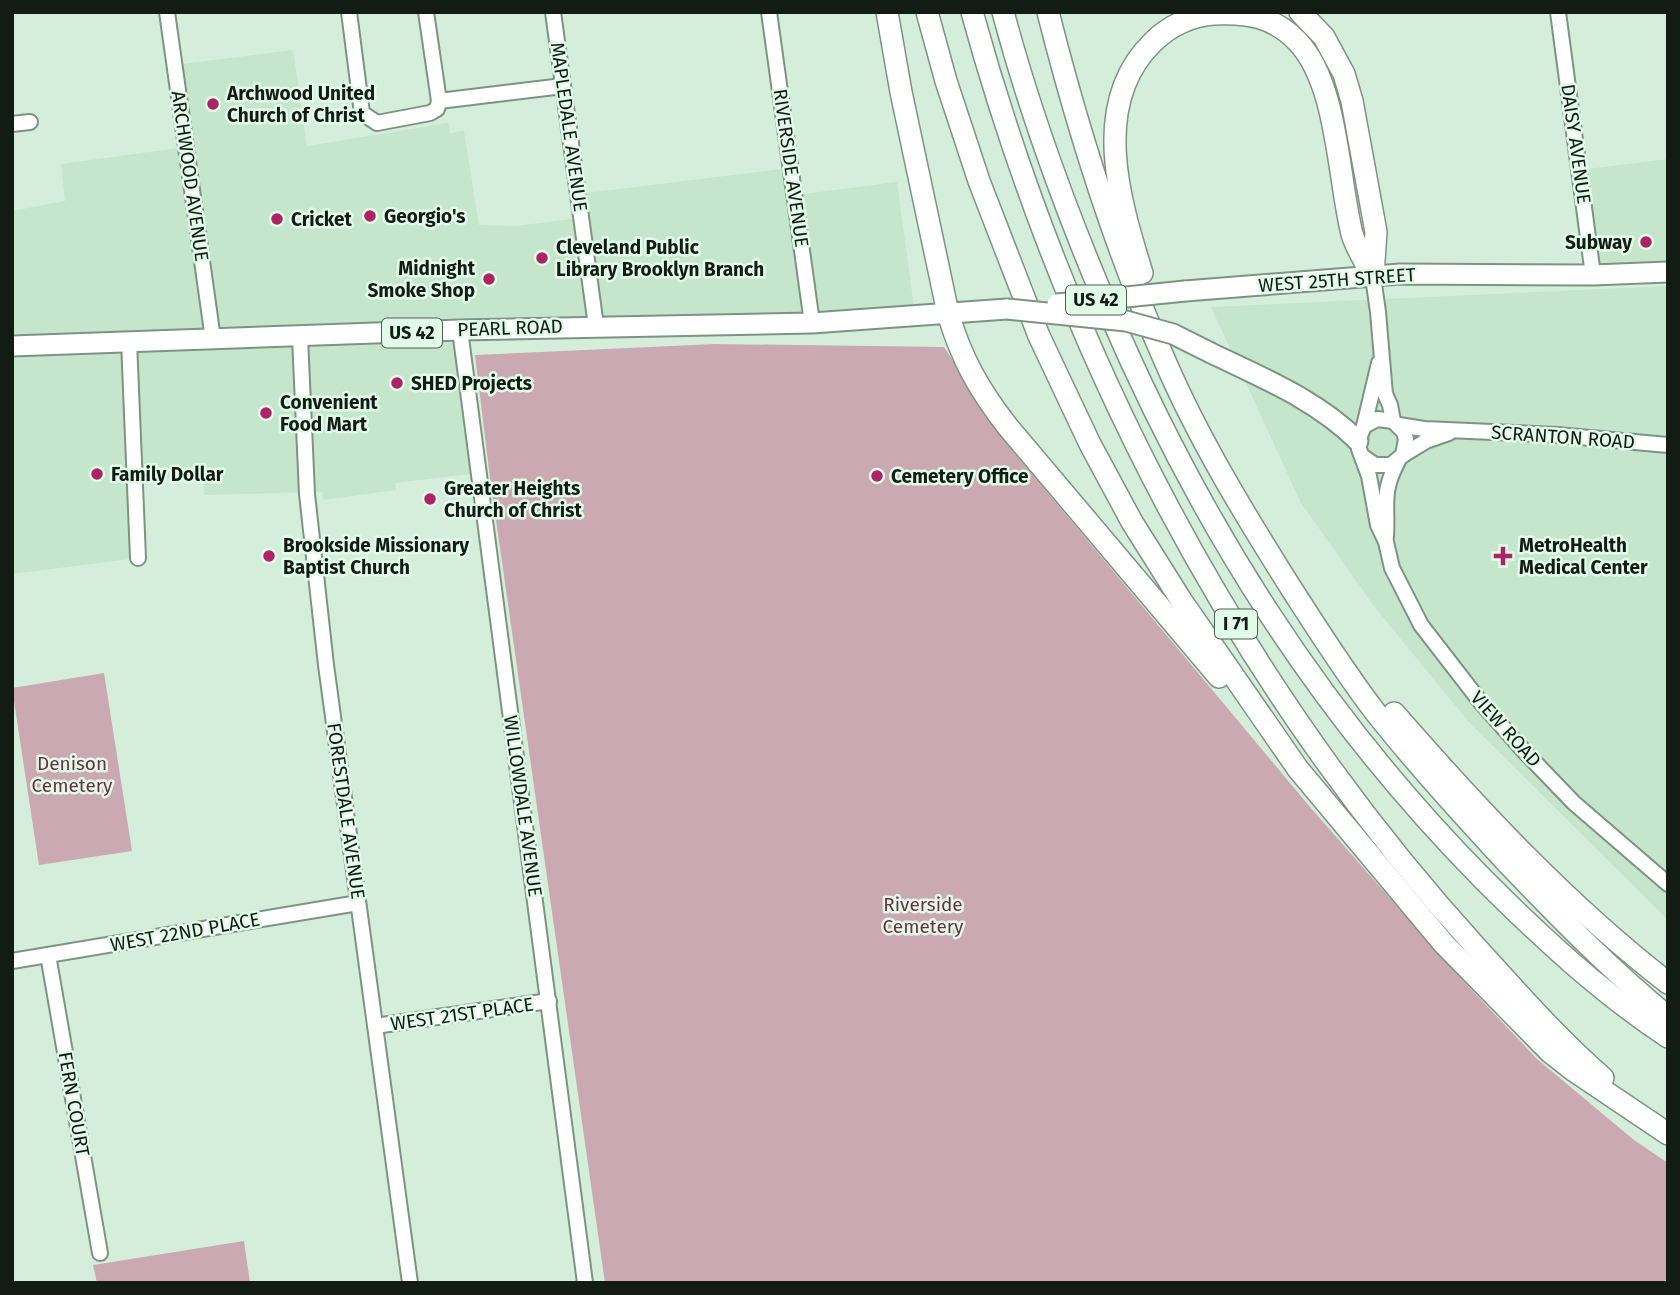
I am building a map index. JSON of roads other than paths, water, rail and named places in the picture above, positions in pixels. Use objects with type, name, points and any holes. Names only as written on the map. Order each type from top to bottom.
[{"type":"highway","points":[[887,12],[901,92],[948,313],[956,341],[984,396],[1055,484],[1444,944],[1550,1052],[1668,1132]]},
{"type":"highway","points":[[926,12],[979,181],[1063,391],[1132,522],[1181,600],[1298,769]]},
{"type":"highway","name":"I 71","points":[[972,12],[1017,160],[1097,364],[1146,466],[1251,648],[1304,729],[1423,888],[1586,1063],[1668,1132]]},
{"type":"highway","name":"I 71","points":[[1003,12],[1078,240],[1128,355],[1184,473],[1253,592],[1327,698],[1380,766],[1447,842],[1524,920],[1575,966],[1668,1037]]},
{"type":"highway","points":[[1048,12],[1077,120],[1121,252],[1164,361],[1212,454],[1272,558],[1342,667],[1418,764],[1549,907],[1605,962],[1668,1017]]},
{"type":"highway","points":[[1300,12],[1324,37],[1344,74],[1352,101],[1376,232],[1373,277]]},
{"type":"highway","points":[[1212,454],[1157,323],[1129,228],[1116,160],[1114,131],[1117,106],[1126,76],[1142,52],[1160,34],[1181,22],[1206,14],[1231,13],[1254,15],[1276,24],[1297,41],[1311,60],[1321,81],[1353,236],[1373,277]]},
{"type":"highway","points":[[1272,558],[1368,683],[1444,770],[1514,844],[1592,918],[1668,983]]},
{"type":"main road","name":"WEST 25TH STREET","points":[[1007,309],[1185,291],[1400,274],[1593,275],[1668,272]]},
{"type":"main road","name":"PEARL ROAD","points":[[12,346],[596,326],[812,323],[1007,309]]},
{"type":"main road","points":[[1007,309],[1099,317],[1149,326],[1172,334],[1289,390],[1339,422],[1362,441]]},
{"type":"street","name":"ARCHWOOD AVENUE","points":[[167,12],[213,339]]},
{"type":"street","points":[[349,12],[362,113],[377,123],[430,113],[437,109],[439,101],[426,12]]},
{"type":"street","name":"MAPLEDALE AVENUE","points":[[554,12],[596,326]]},
{"type":"street","name":"RIVERSIDE AVENUE","points":[[769,12],[812,323]]},
{"type":"street","name":"DAISY AVENUE","points":[[1558,12],[1593,275]]},
{"type":"street","points":[[439,101],[563,86]]},
{"type":"street","points":[[12,124],[30,122]]},
{"type":"street","points":[[1373,277],[1378,312],[1385,394],[1396,423],[1406,439],[1400,458],[1383,466],[1368,462],[1362,441],[1381,355]]},
{"type":"street","name":"WILLOWDALE AVENUE","points":[[460,330],[585,1283]]},
{"type":"street","name":"FORESTDALE AVENUE","points":[[300,337],[307,494],[326,665],[410,1283]]},
{"type":"street","points":[[129,341],[138,558]]},
{"type":"street","points":[[1362,441],[1377,419],[1396,423]]},
{"type":"street","name":"SCRANTON ROAD","points":[[1396,423],[1457,431],[1558,435],[1668,445]]},
{"type":"street","name":"SCRANTON ROAD","points":[[1400,458],[1426,441],[1457,431]]},
{"type":"street","name":"VIEW ROAD","points":[[1362,441],[1378,525],[1386,542],[1397,582],[1421,625],[1479,700],[1574,803],[1668,884]]},
{"type":"street","name":"VIEW ROAD","points":[[1386,542],[1385,495],[1388,480],[1400,458]]},
{"type":"street","name":"WEST 22ND PLACE","points":[[12,961],[358,903]]},
{"type":"street","name":"FERN COURT","points":[[48,955],[100,1253]]},
{"type":"street","name":"WEST 21ST PLACE","points":[[375,1026],[549,1001]]},
{"type":"place","name":"Archwood United Church of Christ","points":[[213,104]]},
{"type":"place","name":"Georgio's","points":[[370,216]]},
{"type":"place","name":"Cricket","points":[[277,219]]},
{"type":"place","name":"Subway","points":[[1646,242]]},
{"type":"place","name":"Cleveland Public Library Brooklyn Branch","points":[[542,258]]},
{"type":"place","name":"Midnight Smoke Shop","points":[[489,279]]},
{"type":"place","name":"SHED Projects","points":[[397,383]]},
{"type":"place","name":"Convenient Food Mart","points":[[266,413]]},
{"type":"place","name":"Family Dollar","points":[[97,474]]},
{"type":"place","name":"Cemetery Office","points":[[877,476]]},
{"type":"place","name":"Greater Heights Church of Christ","points":[[430,499]]},
{"type":"place","name":"Brookside Missionary Baptist Church","points":[[269,556]]},
{"type":"place","name":"MetroHealth Medical Center","points":[[1503,556]]},
{"type":"park label","name":"Denison Cemetery","points":[[72,774]]},
{"type":"park label","name":"Riverside Cemetery","points":[[923,915]]}]
